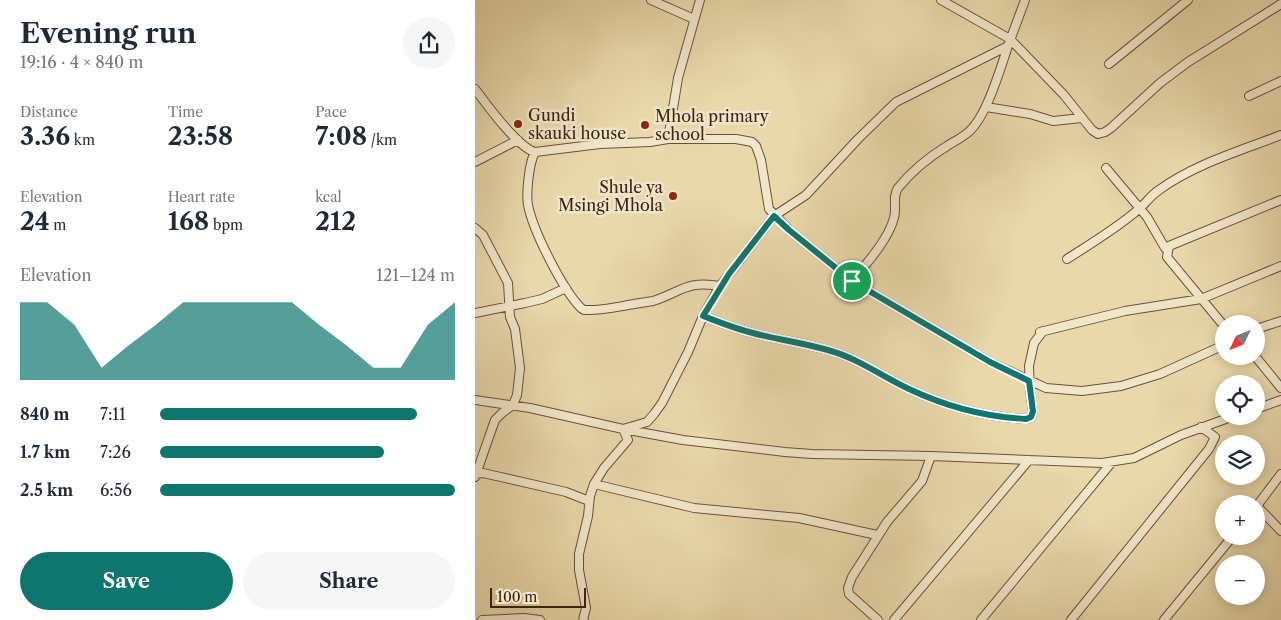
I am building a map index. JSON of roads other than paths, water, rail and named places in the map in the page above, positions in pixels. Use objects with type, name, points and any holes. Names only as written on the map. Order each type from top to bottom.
[{"type":"street","points":[[651,0],[694,20]]},
{"type":"street","points":[[667,139],[678,78],[700,0]]},
{"type":"street","points":[[941,0],[1009,42],[1064,95],[1095,133],[1098,134],[1105,132],[1135,108],[1160,83],[1188,62],[1281,4]]},
{"type":"street","points":[[852,281],[876,252],[891,226],[894,218],[897,189],[919,167],[944,147],[968,133],[986,107],[995,87],[1025,0]]},
{"type":"street","points":[[1109,64],[1187,0]]},
{"type":"street","points":[[623,429],[647,422],[662,403],[688,352],[703,316],[720,286],[774,216],[806,195],[857,139],[896,102],[1009,42]]},
{"type":"street","points":[[1249,96],[1281,81]]},
{"type":"street","points":[[475,89],[499,120],[525,148],[535,152],[600,144],[650,142],[667,139],[737,139],[752,142],[756,146],[761,160],[767,203],[774,216],[789,230],[852,281],[990,362],[1046,388],[1082,391],[1121,386],[1161,374],[1215,349]]},
{"type":"street","points":[[986,107],[1030,114],[1053,121],[1082,118]]},
{"type":"street","points":[[1067,259],[1140,208],[1158,190],[1216,160],[1281,135]]},
{"type":"street","points":[[475,162],[518,140]]},
{"type":"street","points":[[535,152],[531,161],[527,202],[530,215],[543,246],[566,288],[583,310],[596,311],[653,301],[678,289],[696,284],[720,286]]},
{"type":"street","points":[[1106,168],[1147,217],[1165,248],[1281,200]]},
{"type":"street","points":[[475,228],[483,235],[508,284],[510,317],[517,338],[520,368],[517,395],[513,405],[495,420],[475,475]]},
{"type":"street","points":[[1169,246],[1167,257],[1215,315]]},
{"type":"street","points":[[703,316],[753,334],[831,351],[860,362],[909,389],[948,405],[991,416],[1026,419],[1031,417],[1033,411],[1029,366],[1034,343],[1040,332],[1125,311],[1201,299],[1281,266]]},
{"type":"street","points":[[475,313],[509,308],[542,299],[566,288]]},
{"type":"street","points":[[1265,326],[1281,321]]},
{"type":"street","points":[[1262,365],[1281,388]]},
{"type":"street","points":[[475,400],[530,408],[623,429],[683,440],[812,454],[931,456],[1102,463],[1135,458],[1181,435],[1215,422]]},
{"type":"street","points":[[1265,406],[1281,400]]},
{"type":"street","points":[[1071,620],[1209,449],[1215,437],[1201,427]]},
{"type":"street","points":[[583,620],[586,608],[579,570],[579,554],[589,501],[594,484],[607,464],[628,440],[623,429]]},
{"type":"street","points":[[878,620],[849,594],[848,588],[852,577],[877,535],[921,481],[931,456]]},
{"type":"street","points":[[894,620],[1029,460]]},
{"type":"street","points":[[981,620],[1112,462]]},
{"type":"street","points":[[475,475],[483,473],[566,492],[589,501]]},
{"type":"street","points":[[1265,495],[1281,474]]},
{"type":"street","points":[[594,484],[694,508],[799,518],[877,535]]},
{"type":"street","points":[[1265,514],[1281,531]]},
{"type":"street","points":[[1164,620],[1226,545]]},
{"type":"street","points":[[482,620],[524,618],[540,620]]},
{"type":"place","name":"Gundi skauki house","points":[[518,124]]},
{"type":"place","name":"Mhola primary school","points":[[645,125]]},
{"type":"place","name":"Shule ya Msingi Mhola","points":[[673,196]]}]
